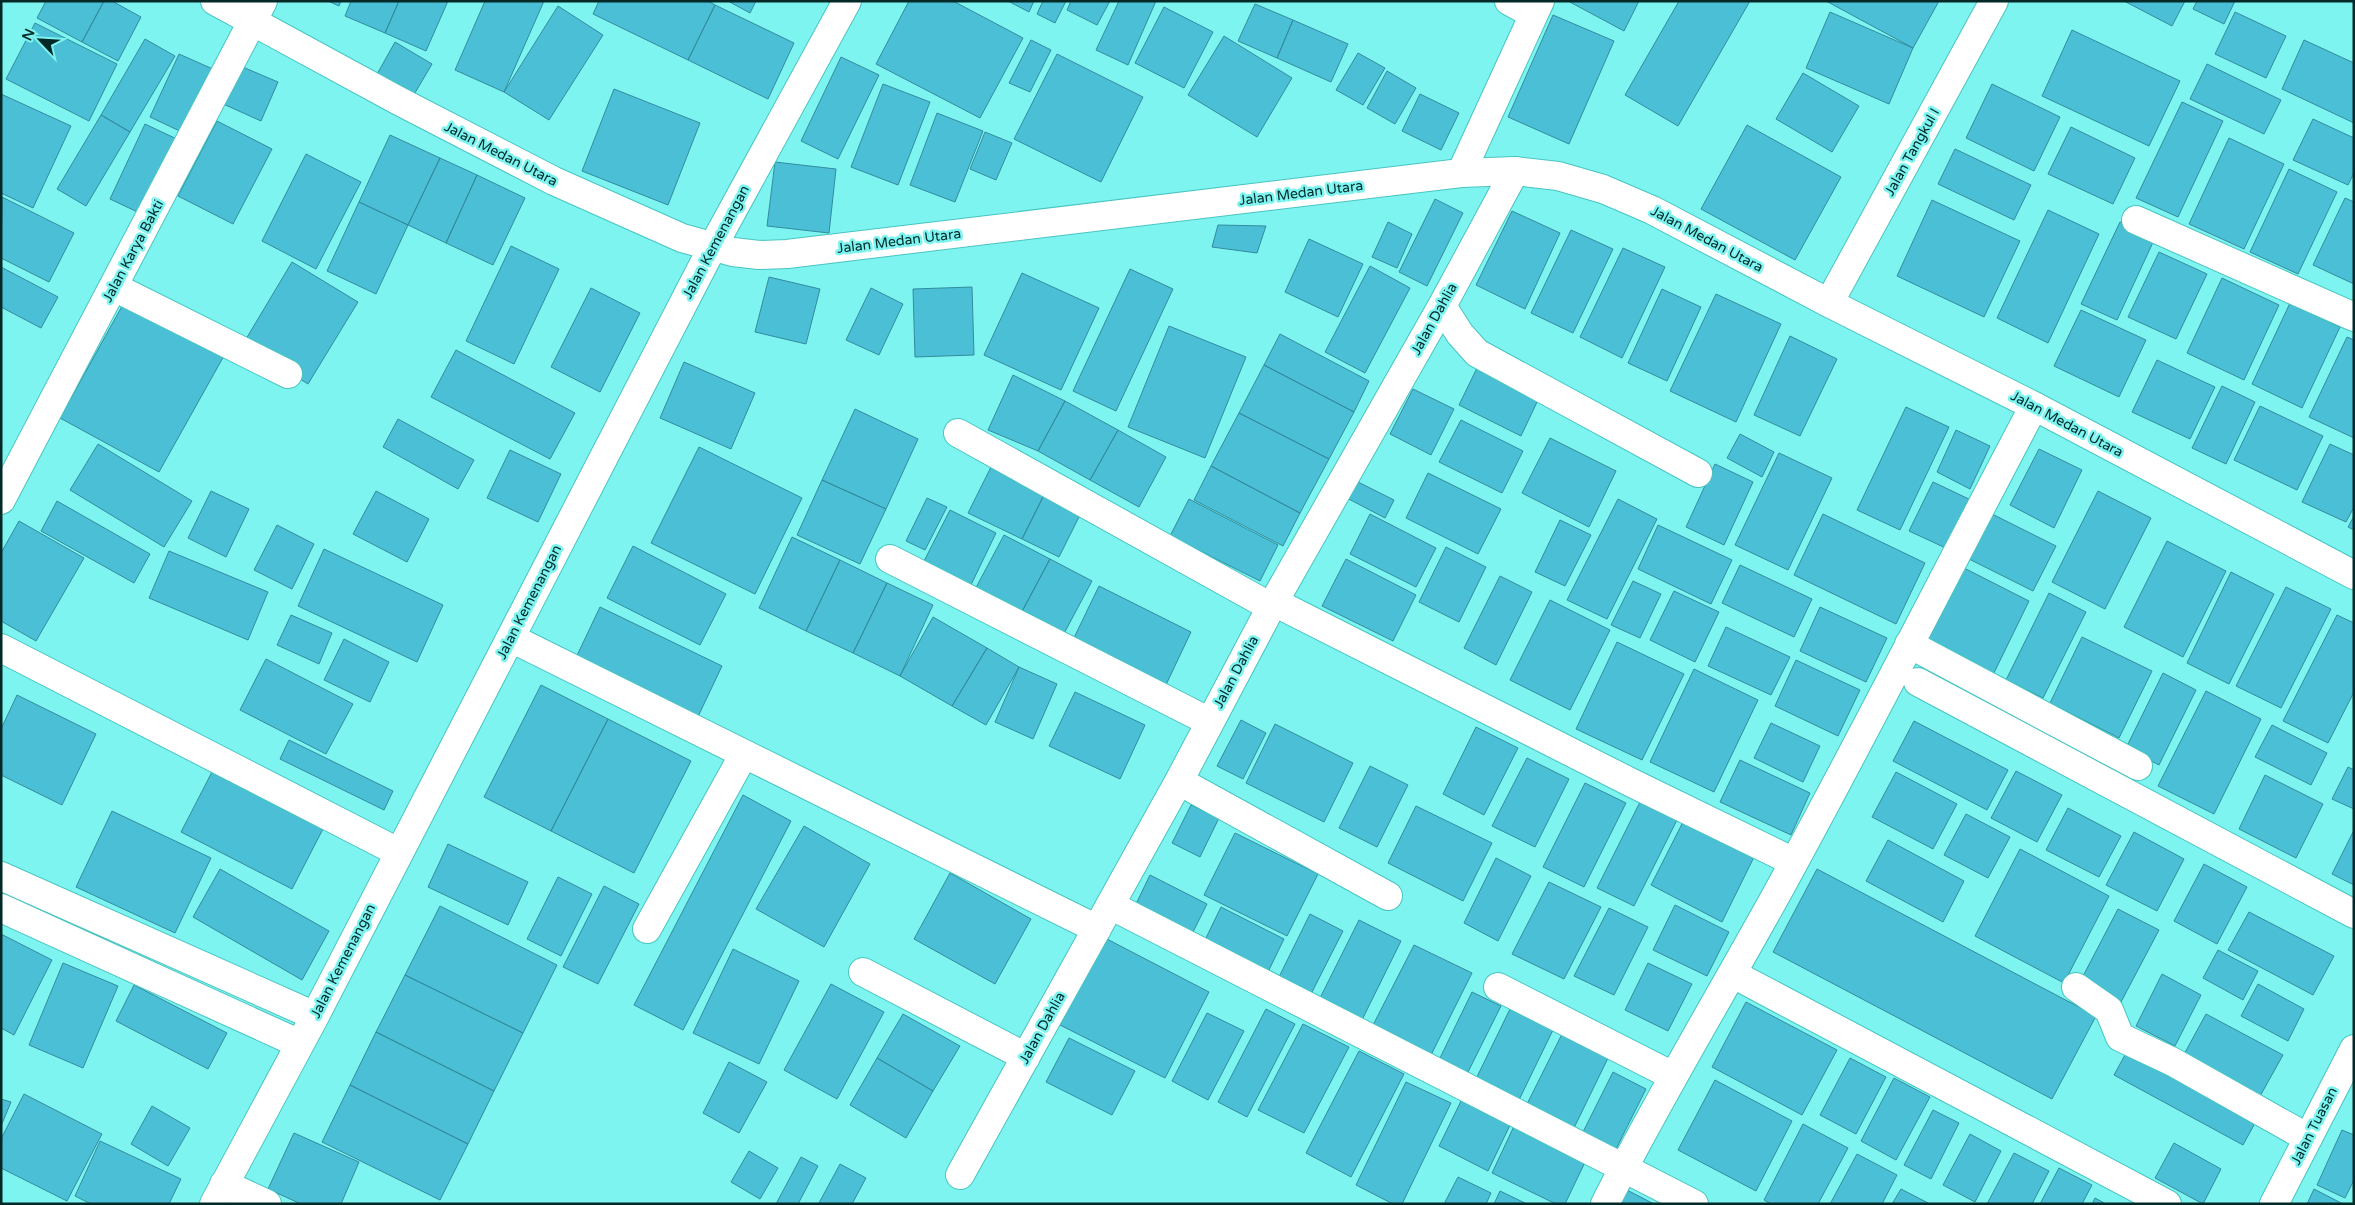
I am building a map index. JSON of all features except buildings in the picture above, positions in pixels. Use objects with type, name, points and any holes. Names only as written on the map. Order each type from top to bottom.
[{"type":"street","name":"Jalan Medan Utara","points":[[215,1],[258,12],[399,101],[554,181],[682,238],[712,248],[759,255],[787,254],[1461,173],[1515,171],[1558,176],[1603,189],[1652,210],[1829,303],[2034,406],[2354,575]]},
{"type":"street","name":"Jalan Kemenangan","points":[[219,1194],[315,1016],[398,852],[511,638],[712,248],[847,1]]},
{"type":"street","points":[[1461,173],[1536,8],[1509,1]]},
{"type":"street","name":"Jalan Tangkul I","points":[[1829,303],[1994,1]]},
{"type":"street","name":"Jalan Karya Bakti","points":[[1,500],[258,12]]},
{"type":"street","name":"Jalan Dahlia","points":[[960,1175],[1179,781],[1273,604],[1442,306],[1515,171]]},
{"type":"street","points":[[2136,220],[2354,317]]},
{"type":"street","points":[[114,287],[288,374]]},
{"type":"street","points":[[1442,306],[1460,334],[1477,353],[1698,473]]},
{"type":"street","points":[[1605,1204],[1673,1076],[1733,974],[1794,862],[2034,406]]},
{"type":"street","points":[[958,433],[1273,604],[1794,862]]},
{"type":"street","points":[[890,559],[1210,722]]},
{"type":"street","points":[[511,638],[1097,929]]},
{"type":"street","points":[[1909,644],[2138,766]]},
{"type":"street","points":[[1,648],[398,852]]},
{"type":"street","points":[[1918,682],[2354,914]]},
{"type":"street","points":[[647,928],[744,754]]},
{"type":"street","points":[[1179,781],[1388,896]]},
{"type":"street","points":[[1,876],[315,1016]]},
{"type":"street","points":[[1110,905],[1694,1204]]},
{"type":"street","points":[[1,908],[300,1044]]},
{"type":"street","points":[[864,972],[1026,1057]]},
{"type":"street","points":[[1733,974],[2167,1204]]},
{"type":"street","points":[[1498,987],[1673,1076]]},
{"type":"street","points":[[2076,987],[2109,1010],[2120,1037],[2173,1062],[2308,1138]]},
{"type":"street","name":"Jalan Tuasan","points":[[2274,1204],[2354,1048]]},
{"type":"street","points":[[219,1194],[266,1204]]}]
